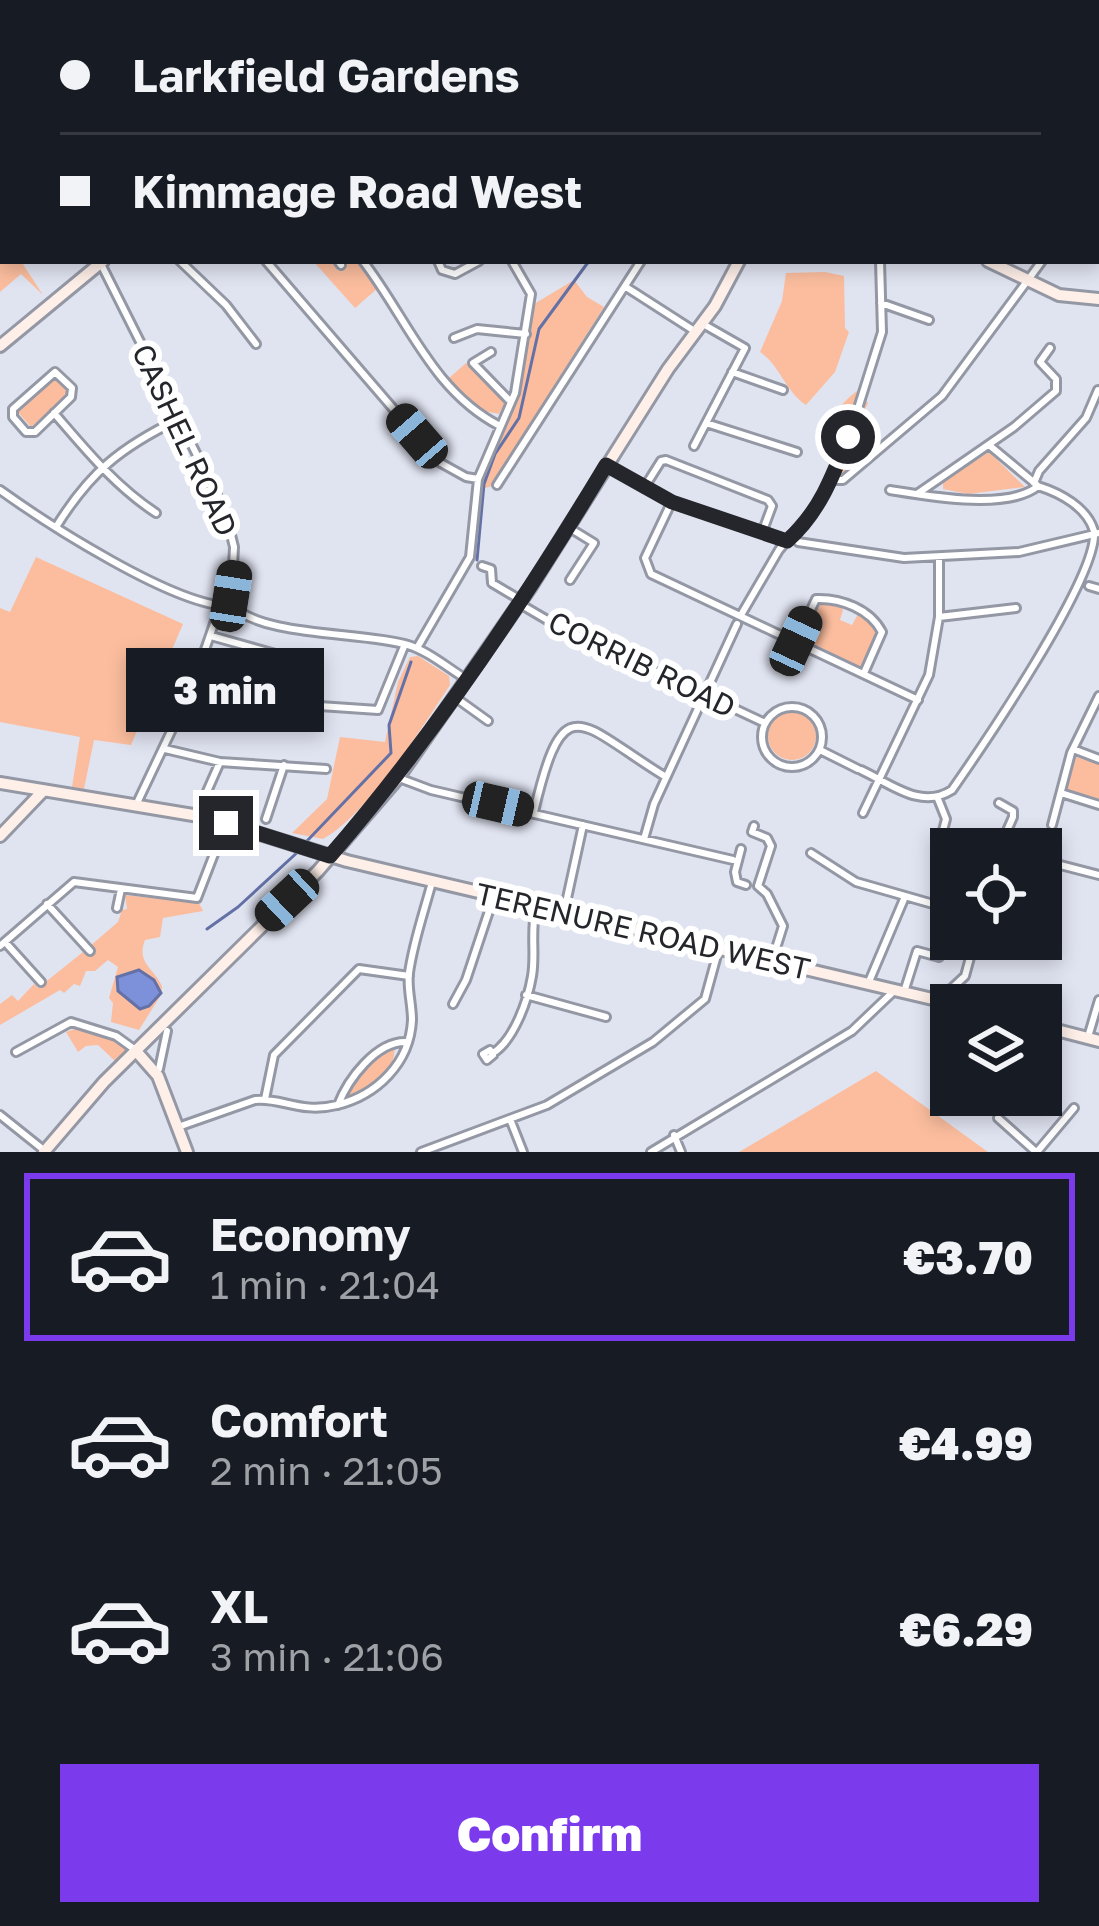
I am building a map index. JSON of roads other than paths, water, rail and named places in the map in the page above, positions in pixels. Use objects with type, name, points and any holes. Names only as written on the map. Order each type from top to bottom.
[{"type":"main road","points":[[0,346],[99,264]]},
{"type":"main road","points":[[45,1152],[82,1106],[318,871],[398,778],[521,602],[737,264]]},
{"type":"main road","points":[[994,264],[1059,296],[1099,299]]},
{"type":"main road","name":"TERENURE ROAD WEST","points":[[0,784],[138,802],[226,823],[330,856],[930,998]]},
{"type":"main road","points":[[0,836],[43,791]]},
{"type":"main road","points":[[318,871],[303,848],[349,835]]},
{"type":"main road","points":[[349,835],[349,848],[357,862]]},
{"type":"main road","points":[[1062,1032],[1093,1040]]},
{"type":"main road","points":[[136,1051],[155,1071],[188,1152]]},
{"type":"street","name":"CASHEL ROAD","points":[[99,264],[231,531],[235,564],[231,605]]},
{"type":"street","points":[[183,264],[226,304],[256,344]]},
{"type":"street","points":[[269,264],[439,462],[478,478]]},
{"type":"street","points":[[365,264],[407,333],[443,379],[471,408],[500,426]]},
{"type":"street","points":[[441,264],[449,274],[472,264]]},
{"type":"street","points":[[417,648],[470,557],[478,478],[511,402],[531,294],[516,264]]},
{"type":"street","points":[[496,485],[639,264]]},
{"type":"street","points":[[644,839],[666,777],[739,620],[829,484],[877,354],[882,332],[880,264]]},
{"type":"street","points":[[829,484],[834,489],[942,396],[1040,264]]},
{"type":"street","points":[[626,287],[745,348],[694,446]]},
{"type":"street","points":[[881,303],[928,320]]},
{"type":"street","points":[[460,337],[487,328],[526,334]]},
{"type":"street","points":[[917,494],[989,445],[1057,388],[1056,379],[1040,362],[1050,348]]},
{"type":"street","points":[[491,352],[473,363],[511,402]]},
{"type":"street","points":[[55,372],[73,392],[54,413],[31,433],[12,413],[55,372]]},
{"type":"street","points":[[732,372],[783,390]]},
{"type":"street","points":[[890,490],[976,500],[1030,493],[1039,471],[1085,418],[1098,390]]},
{"type":"street","points":[[54,413],[101,468],[155,513]]},
{"type":"street","points":[[56,527],[119,451],[179,419]]},
{"type":"street","points":[[706,424],[796,452]]},
{"type":"street","points":[[989,445],[1036,485],[1075,505],[1097,534]]},
{"type":"street","points":[[644,488],[665,460],[768,500],[772,506],[762,534]]},
{"type":"street","points":[[606,465],[672,502],[787,541]]},
{"type":"street","points":[[939,477],[939,497]]},
{"type":"street","points":[[0,490],[56,527],[193,598],[231,605],[242,615],[269,622],[405,644],[466,679]]},
{"type":"street","points":[[672,502],[645,565],[651,574],[718,604],[739,620],[796,641],[918,700]]},
{"type":"street","points":[[568,527],[594,543],[570,580]]},
{"type":"street","points":[[798,542],[892,557],[939,557],[1018,552],[1097,534]]},
{"type":"street","points":[[820,750],[920,798],[938,799],[952,790],[1051,641],[1088,572],[1097,534]]},
{"type":"street","points":[[862,813],[929,675],[939,617],[939,557]]},
{"type":"street","name":"CORRIB ROAD","points":[[482,566],[491,569],[492,583],[554,624],[765,723]]},
{"type":"street","points":[[1089,586],[1099,590]]},
{"type":"street","points":[[796,641],[816,599],[856,608],[873,618],[882,632],[864,674]]},
{"type":"street","points":[[939,617],[1016,608]]},
{"type":"street","points":[[138,802],[165,749],[178,696],[191,690],[217,615]]},
{"type":"street","points":[[212,636],[279,655]]},
{"type":"street","points":[[191,690],[216,699],[378,710],[405,644]]},
{"type":"street","points":[[283,703],[288,659]]},
{"type":"street","points":[[453,696],[488,721]]},
{"type":"street","points":[[1052,824],[1073,749],[1099,696]]},
{"type":"street","name":"CORRIB ROAD","points":[[801,707],[818,720],[823,740],[820,750],[804,765],[776,762],[763,745],[765,723],[780,709],[801,707]]},
{"type":"street","points":[[534,813],[553,747],[575,725],[596,730],[666,777]]},
{"type":"street","points":[[165,749],[220,762],[326,770]]},
{"type":"street","points":[[1073,749],[1099,760]]},
{"type":"street","points":[[205,796],[220,762]]},
{"type":"street","points":[[266,819],[284,765]]},
{"type":"street","points":[[398,778],[431,790],[733,860]]},
{"type":"street","points":[[1060,793],[1099,805]]},
{"type":"street","points":[[938,799],[946,819],[944,828]]},
{"type":"street","points":[[998,803],[1012,812],[1009,827]]},
{"type":"street","points":[[41,982],[2,944],[47,904],[74,882],[196,898],[226,823]]},
{"type":"street","points":[[564,912],[583,825]]},
{"type":"street","points":[[754,826],[752,832],[771,845],[758,886],[785,922],[772,961]]},
{"type":"street","points":[[741,849],[735,872],[737,883],[746,885]]},
{"type":"street","points":[[811,853],[856,882],[930,903]]},
{"type":"street","points":[[1062,865],[1099,875]]},
{"type":"street","points":[[178,1127],[266,1099],[297,1109],[338,1105],[387,1080],[412,1022],[409,976],[432,881]]},
{"type":"street","points":[[117,908],[121,889]]},
{"type":"street","points":[[453,1004],[466,980],[494,896]]},
{"type":"street","points":[[868,984],[904,898]]},
{"type":"street","points":[[47,904],[90,951]]},
{"type":"street","points":[[493,1053],[506,1045],[532,976],[530,937],[536,905]]},
{"type":"street","points":[[426,1151],[575,1090],[670,1028],[708,996],[719,948]]},
{"type":"street","points":[[651,1152],[852,1031],[894,990],[917,951],[930,955]]},
{"type":"street","points":[[266,1099],[274,1054],[359,970],[409,976]]},
{"type":"street","points":[[879,1006],[894,990]]},
{"type":"street","points":[[526,994],[606,1017]]},
{"type":"street","points":[[1093,1040],[1099,1000]]},
{"type":"street","points":[[16,1052],[71,1022],[116,1036],[136,1051]]},
{"type":"street","points":[[155,1071],[167,1031]]},
{"type":"street","points":[[338,1105],[356,1073],[395,1042],[406,1042]]},
{"type":"street","points":[[998,1118],[1036,1152],[1074,1108]]},
{"type":"street","points":[[0,1115],[45,1152]]},
{"type":"street","points":[[510,1119],[523,1152]]},
{"type":"street","points":[[674,1136],[681,1152]]},
{"type":"water","points":[[139,970],[154,980],[161,993],[140,1009],[118,991],[117,977]]},
{"type":"waterway","points":[[477,560],[484,484],[495,454],[519,418],[539,329],[587,264]]},
{"type":"waterway","points":[[307,841],[391,753],[389,725],[411,662]]},
{"type":"waterway","points":[[207,929],[301,849]]}]
